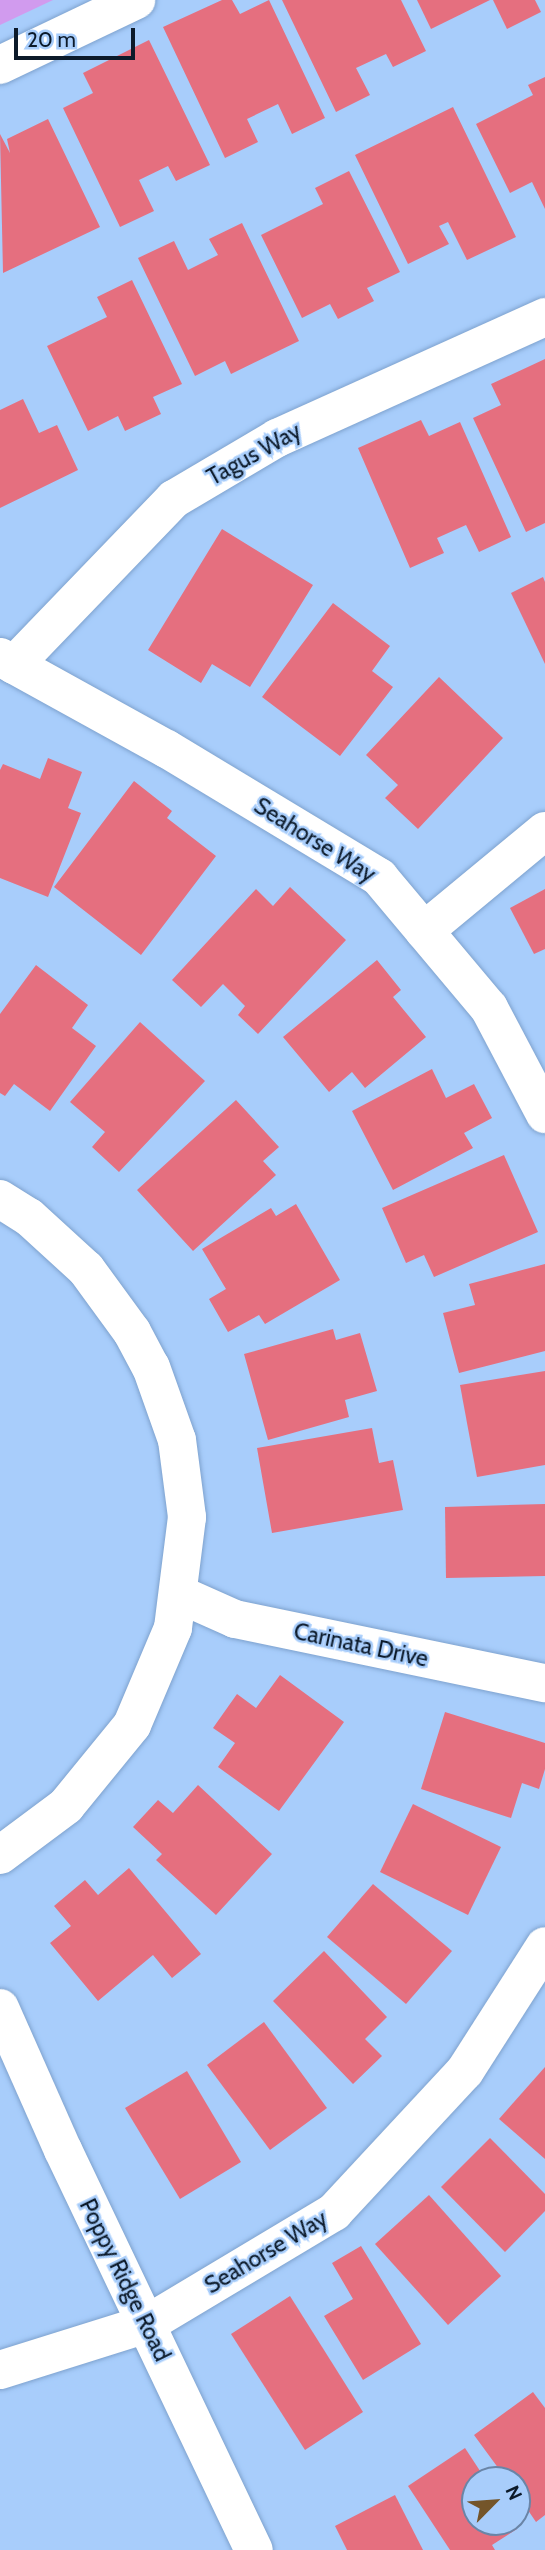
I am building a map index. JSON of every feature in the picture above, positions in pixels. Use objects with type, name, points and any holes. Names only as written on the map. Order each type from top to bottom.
[{"type":"street","points":[[0,65],[136,0]]},
{"type":"street","name":"Tagus Way","points":[[7,661],[174,499],[277,438],[545,317]]},
{"type":"street","name":"Seahorse Way","points":[[7,661],[167,749],[379,877],[489,1008],[545,1114]]},
{"type":"street","points":[[424,931],[545,831]]},
{"type":"street","points":[[0,1199],[59,1242],[86,1269],[111,1299],[151,1367],[177,1440],[187,1517],[181,1595],[162,1662],[132,1725],[112,1754],[66,1806],[0,1855]]},
{"type":"street","name":"Carinata Drive","points":[[181,1595],[235,1619],[545,1683]]},
{"type":"street","name":"Seahorse Way","points":[[0,2370],[147,2324],[334,2212],[465,2071],[545,1946]]},
{"type":"street","name":"Poppy Ridge Road","points":[[0,2008],[254,2550]]},
{"type":"shaded area","points":[[0,0],[53,0],[0,25]]},
{"type":"building","points":[[222,0],[232,0],[240,14],[269,0],[325,118],[292,134],[278,104],[247,119],[258,142],[225,158],[163,27]]},
{"type":"building","points":[[282,0],[401,0],[426,51],[393,67],[386,54],[356,68],[370,95],[336,112]]},
{"type":"building","points":[[417,0],[490,0],[431,29]]},
{"type":"building","points":[[493,0],[535,0],[541,12],[507,29]]},
{"type":"building","points":[[149,40],[210,165],[176,181],[168,166],[139,180],[154,211],[120,227],[63,108],[93,93],[83,73]]},
{"type":"building","points":[[545,77],[545,209],[532,182],[510,193],[476,124],[533,95],[528,85]]},
{"type":"building","points":[[453,107],[516,237],[467,260],[448,222],[439,226],[449,244],[408,264],[355,155]]},
{"type":"building","points":[[48,119],[100,227],[3,273],[0,134],[10,153],[7,139]]},
{"type":"building","points":[[349,171],[400,272],[367,288],[374,301],[338,319],[330,304],[302,318],[261,235],[323,204],[315,188]]},
{"type":"building","points":[[242,223],[299,341],[231,374],[225,361],[195,376],[138,258],[174,241],[188,270],[218,255],[209,239]]},
{"type":"building","points":[[132,280],[182,384],[153,397],[161,414],[125,431],[118,416],[88,431],[47,346],[107,317],[97,297]]},
{"type":"building","points":[[545,359],[545,523],[526,532],[473,418],[501,405],[491,384]]},
{"type":"building","points":[[23,399],[39,433],[57,425],[78,470],[0,508],[0,410]]},
{"type":"building","points":[[421,420],[429,436],[460,422],[511,537],[479,552],[466,525],[437,538],[444,553],[410,568],[358,448]]},
{"type":"building","points":[[222,529],[313,585],[250,687],[212,664],[201,683],[148,650]]},
{"type":"building","points":[[543,577],[545,582],[545,664],[511,593]]},
{"type":"building","points":[[333,603],[390,646],[372,671],[393,687],[340,756],[262,697]]},
{"type":"building","points":[[439,677],[503,738],[418,829],[385,798],[398,785],[366,755]]},
{"type":"building","points":[[48,758],[82,772],[68,808],[81,813],[48,897],[0,878],[0,770],[3,764],[40,779]]},
{"type":"building","points":[[134,781],[172,811],[167,818],[216,856],[141,955],[54,887]]},
{"type":"building","points":[[290,887],[346,940],[258,1034],[238,1015],[245,1006],[223,984],[201,1007],[172,980],[256,889],[273,906]]},
{"type":"building","points":[[545,889],[545,949],[534,954],[510,908]]},
{"type":"building","points":[[377,960],[401,990],[393,997],[426,1037],[365,1088],[352,1072],[329,1092],[283,1037]]},
{"type":"building","points":[[36,965],[88,1005],[72,1028],[96,1046],[50,1111],[14,1084],[5,1096],[0,1093],[0,1014]]},
{"type":"building","points":[[140,1022],[205,1081],[119,1172],[92,1147],[105,1132],[70,1102]]},
{"type":"building","points":[[432,1069],[446,1098],[474,1084],[492,1118],[464,1133],[473,1148],[393,1190],[352,1111]]},
{"type":"building","points":[[236,1100],[279,1147],[263,1161],[276,1175],[193,1251],[137,1190]]},
{"type":"building","points":[[504,1155],[538,1232],[434,1277],[424,1255],[406,1263],[382,1208]]},
{"type":"building","points":[[296,1204],[340,1280],[265,1324],[259,1315],[228,1332],[209,1299],[226,1289],[202,1249],[271,1208],[276,1216]]},
{"type":"building","points":[[545,1264],[545,1351],[459,1373],[443,1313],[475,1305],[469,1284]]},
{"type":"building","points":[[333,1329],[336,1340],[360,1333],[377,1391],[345,1400],[349,1417],[268,1440],[244,1354]]},
{"type":"building","points":[[545,1371],[545,1465],[477,1477],[460,1385]]},
{"type":"building","points":[[372,1428],[379,1463],[393,1460],[403,1510],[272,1533],[257,1448]]},
{"type":"building","points":[[545,1504],[545,1576],[446,1578],[445,1507]]},
{"type":"building","points":[[280,1675],[344,1722],[279,1811],[218,1767],[235,1743],[213,1728],[237,1694],[256,1708]]},
{"type":"building","points":[[445,1712],[545,1743],[545,1769],[539,1789],[522,1783],[511,1818],[421,1789]]},
{"type":"building","points":[[198,1785],[272,1854],[216,1915],[156,1860],[162,1854],[133,1827],[158,1800],[173,1813]]},
{"type":"building","points":[[413,1804],[501,1847],[468,1915],[380,1872]]},
{"type":"building","points":[[129,1868],[201,1954],[172,1978],[153,1955],[98,2001],[50,1943],[71,1926],[54,1906],[85,1880],[98,1895]]},
{"type":"building","points":[[373,1884],[452,1951],[406,2004],[327,1937]]},
{"type":"building","points":[[324,1951],[387,2017],[365,2039],[382,2056],[353,2084],[273,2001]]},
{"type":"building","points":[[264,2022],[327,2108],[270,2150],[207,2065]]},
{"type":"building","points":[[545,2067],[545,2159],[499,2119]]},
{"type":"building","points":[[187,2071],[241,2162],[180,2199],[125,2108]]},
{"type":"building","points":[[490,2138],[545,2194],[545,2211],[505,2252],[441,2187]]},
{"type":"building","points":[[429,2195],[501,2276],[448,2325],[375,2244]]},
{"type":"building","points":[[361,2246],[421,2344],[363,2380],[324,2316],[353,2299],[332,2263]]},
{"type":"building","points":[[290,2296],[363,2412],[305,2450],[231,2334]]},
{"type":"building","points":[[533,2392],[545,2408],[545,2515],[536,2522],[531,2515],[531,2466],[497,2466],[474,2435]]},
{"type":"building","points":[[465,2448],[477,2466],[461,2466],[461,2536],[506,2536],[492,2545],[495,2550],[450,2550],[408,2486]]},
{"type":"building","points":[[395,2495],[423,2550],[347,2550],[335,2526]]}]
